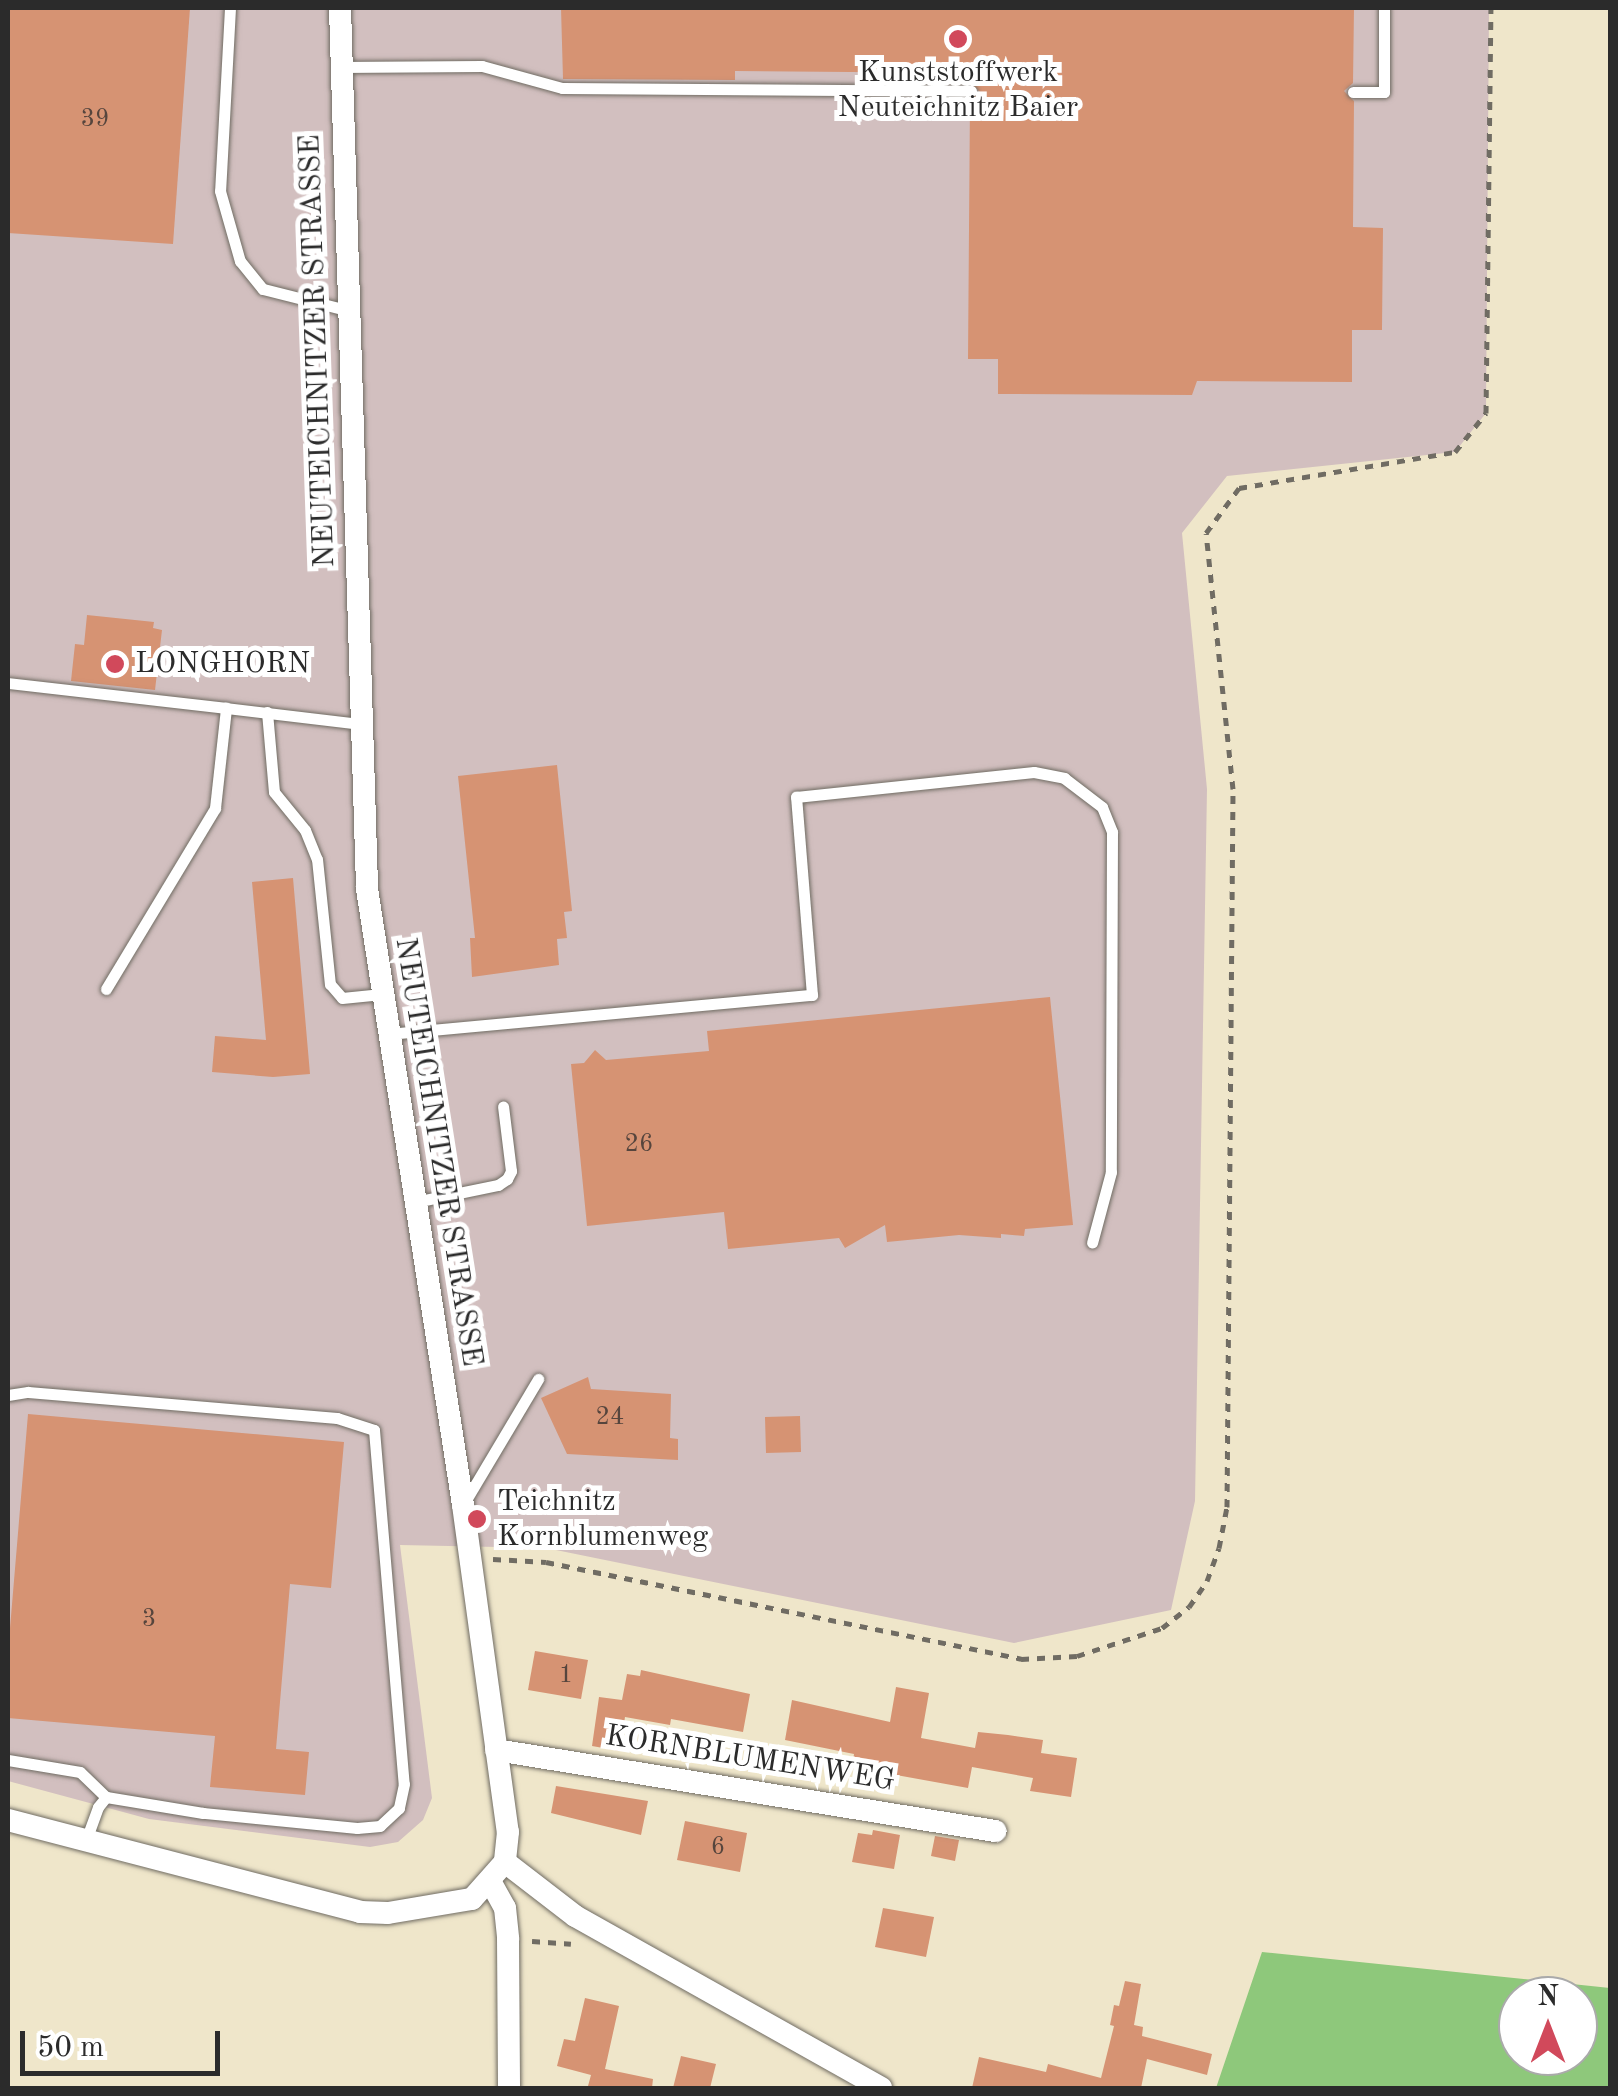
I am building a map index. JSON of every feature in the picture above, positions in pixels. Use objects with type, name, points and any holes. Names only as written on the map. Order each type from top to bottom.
[{"type":"street","name":"NEUTEICHNITZER STRASSE","points":[[340,8],[346,310],[367,889],[463,1505],[481,1558],[496,1750],[508,1832],[505,1862]]},
{"type":"street","name":"KORNBLUMENWEG","points":[[496,1750],[994,1831]]},
{"type":"street","points":[[8,1820],[360,1912],[388,1913],[472,1899],[505,1862],[575,1916],[881,2088]]},
{"type":"street","points":[[490,1881],[504,1908],[508,1939],[509,2088]]},
{"type":"lane","points":[[230,8],[220,191],[240,260],[263,289],[346,310]]},
{"type":"lane","points":[[1353,92],[1384,92],[1384,8]]},
{"type":"lane","points":[[339,67],[482,66],[562,88],[971,90]]},
{"type":"lane","points":[[8,682],[360,724]]},
{"type":"lane","points":[[106,989],[215,808],[226,708]]},
{"type":"lane","points":[[267,712],[274,792],[305,830],[318,858],[330,984],[342,998],[382,994]]},
{"type":"lane","points":[[388,1034],[812,995],[796,797],[1034,772],[1064,778],[1102,807],[1112,832],[1112,1172],[1092,1243]]},
{"type":"lane","points":[[415,1202],[498,1185],[507,1178],[511,1170],[504,1106]]},
{"type":"lane","points":[[463,1505],[538,1379]]},
{"type":"lane","points":[[8,1395],[28,1392],[337,1418],[374,1430],[404,1784],[399,1808],[380,1826],[357,1828],[106,1798],[80,1772],[8,1760]]},
{"type":"lane","points":[[86,1840],[98,1807],[106,1798]]},
{"type":"path","points":[[481,1558],[546,1562],[1021,1659],[1077,1656],[1162,1628],[1189,1608],[1207,1581],[1219,1548],[1226,1508],[1234,788],[1206,533],[1239,488],[1456,452],[1486,413],[1491,8]]},
{"type":"path","points":[[481,1558],[490,1543]]},
{"type":"path","points":[[481,1558],[495,1578]]},
{"type":"path","points":[[508,1939],[582,1944],[613,1937]]},
{"type":"shaded area","points":[[8,8],[1489,8],[1486,413],[1455,452],[1227,476],[1182,533],[1207,789],[1195,1501],[1171,1610],[1014,1643],[546,1548],[400,1545],[432,1798],[423,1820],[398,1842],[370,1847],[149,1819],[8,1781]]},
{"type":"green space","points":[[1262,1952],[1498,1976],[1498,2076],[1598,2076],[1598,1987],[1610,1988],[1610,2088],[1216,2088]]},
{"type":"building","points":[[8,8],[190,8],[173,244],[8,233]]},
{"type":"building","points":[[561,8],[1354,8],[1353,83],[1344,91],[1354,101],[1353,227],[1383,228],[1382,330],[1352,330],[1352,382],[1197,381],[1192,395],[998,394],[998,359],[968,359],[970,100],[980,92],[970,82],[970,73],[735,71],[735,80],[563,79]]},
{"type":"building","name":"LONGHORN","points":[[87,615],[154,622],[153,628],[162,630],[155,690],[71,681],[75,644],[84,645]]},
{"type":"building","points":[[557,765],[572,911],[564,912],[567,938],[557,939],[559,965],[472,977],[470,938],[475,938],[458,776]]},
{"type":"building","points":[[293,878],[310,1074],[273,1077],[212,1072],[215,1036],[266,1040],[252,882]]},
{"type":"building","points":[[1050,997],[1073,1225],[1025,1229],[1024,1236],[959,1235],[887,1242],[885,1225],[845,1248],[839,1238],[728,1249],[724,1212],[587,1226],[571,1064],[584,1063],[595,1050],[606,1060],[709,1051],[707,1031]]},
{"type":"building","points":[[588,1377],[591,1389],[671,1394],[670,1438],[678,1439],[678,1460],[567,1454],[541,1398]]},
{"type":"building","points":[[28,1414],[344,1442],[331,1588],[290,1584],[276,1749],[309,1752],[305,1795],[210,1787],[215,1736],[8,1718],[8,1652]]},
{"type":"building","points":[[800,1416],[801,1452],[766,1453],[765,1417]]},
{"type":"building","points":[[535,1651],[588,1660],[581,1699],[528,1690]]},
{"type":"building","points":[[641,1670],[750,1694],[743,1732],[671,1719],[670,1725],[625,1717],[620,1751],[592,1746],[599,1697],[622,1700],[627,1674],[640,1676]]},
{"type":"building","points":[[896,1687],[929,1693],[921,1738],[975,1748],[978,1732],[1008,1735],[1043,1740],[1041,1753],[1077,1758],[1071,1797],[1030,1791],[1033,1778],[972,1767],[968,1788],[852,1767],[854,1754],[785,1740],[792,1700],[890,1722]]},
{"type":"building","points":[[556,1786],[648,1801],[641,1835],[551,1813]]},
{"type":"building","points":[[685,1821],[747,1833],[740,1872],[677,1860]]},
{"type":"building","points":[[873,1830],[900,1835],[894,1869],[852,1862],[858,1833],[872,1835]]},
{"type":"building","points":[[935,1836],[959,1840],[955,1861],[931,1856]]},
{"type":"building","points":[[883,1908],[934,1917],[926,1957],[875,1947]]},
{"type":"building","points":[[1125,1981],[1141,1984],[1134,2025],[1143,2027],[1142,2036],[1212,2054],[1207,2075],[1147,2059],[1141,2088],[972,2088],[979,2057],[1046,2072],[1048,2064],[1101,2078],[1114,2026],[1110,2025],[1114,2005],[1119,2006]]},
{"type":"building","points":[[585,1998],[619,2006],[605,2069],[653,2079],[652,2088],[588,2086],[591,2075],[557,2066],[564,2039],[575,2041]]},
{"type":"building","points":[[681,2056],[716,2064],[710,2088],[673,2088]]},
{"type":"place","name":"Kunststoffwerk Neuteichnitz Baier","points":[[958,39]]},
{"type":"place","name":"LONGHORN","points":[[115,664]]},
{"type":"place","name":"Teichnitz Kornblumenweg","points":[[477,1519]]}]
